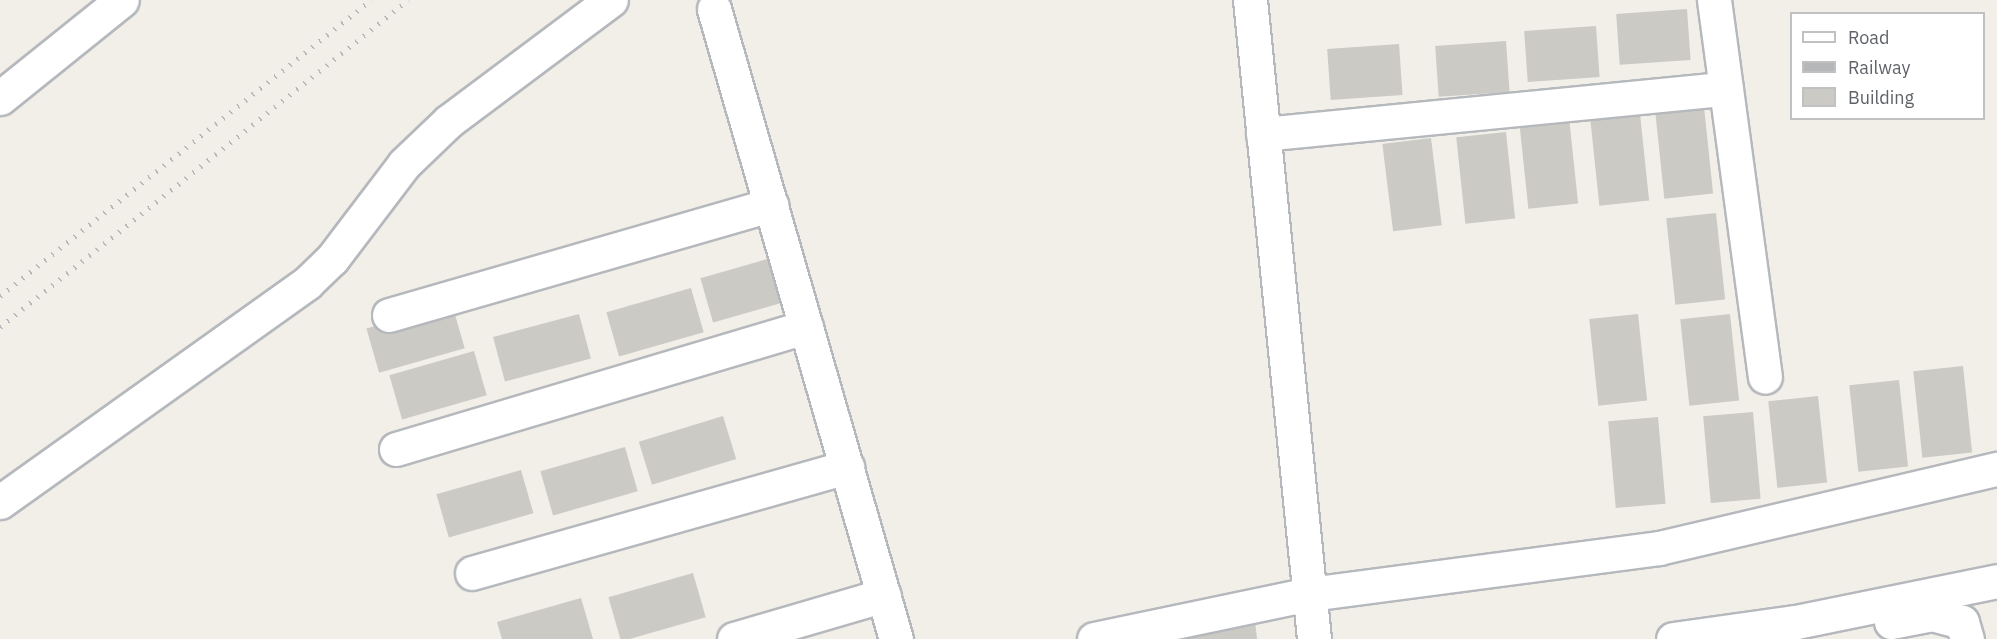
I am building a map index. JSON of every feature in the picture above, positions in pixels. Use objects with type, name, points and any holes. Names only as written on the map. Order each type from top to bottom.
[{"type":"street","points":[[0,98],[122,0]]},
{"type":"street","points":[[0,501],[307,283],[332,260],[404,164],[449,121],[611,0]]},
{"type":"street","points":[[1250,0],[1314,639]]},
{"type":"street","points":[[1714,0],[1765,377]]},
{"type":"street","points":[[714,9],[896,639]]},
{"type":"street","points":[[1263,134],[1726,89]]},
{"type":"street","points":[[389,315],[771,205]]},
{"type":"street","points":[[396,449],[806,327]]},
{"type":"street","points":[[472,573],[847,467]]},
{"type":"street","points":[[1094,639],[1132,635],[1310,594],[1659,548],[1997,469]]},
{"type":"street","points":[[1673,639],[1796,622],[1997,581]]},
{"type":"street","points":[[734,639],[884,595]]},
{"type":"street","points":[[1816,639],[1932,614],[1962,622],[1967,639]]},
{"type":"building","points":[[1687,9],[1691,60],[1620,65],[1616,14]]},
{"type":"building","points":[[1596,26],[1600,77],[1528,82],[1524,31]]},
{"type":"building","points":[[1506,41],[1510,92],[1439,97],[1435,46]]},
{"type":"building","points":[[1399,44],[1403,95],[1331,100],[1327,49]]},
{"type":"building","points":[[1704,107],[1713,194],[1664,199],[1655,112]]},
{"type":"building","points":[[1640,114],[1649,201],[1599,206],[1590,119]]},
{"type":"building","points":[[1569,117],[1578,204],[1528,209],[1519,122]]},
{"type":"building","points":[[1506,132],[1515,219],[1465,224],[1456,137]]},
{"type":"building","points":[[1431,138],[1442,225],[1393,231],[1382,144]]},
{"type":"building","points":[[1716,213],[1725,300],[1675,305],[1666,218]]},
{"type":"building","points":[[785,254],[798,298],[713,322],[700,278]]},
{"type":"building","points":[[691,288],[704,332],[619,356],[606,312]]},
{"type":"building","points":[[452,304],[465,348],[379,373],[366,329]]},
{"type":"building","points":[[579,314],[591,358],[505,381],[493,337]]},
{"type":"building","points":[[1638,314],[1647,401],[1598,406],[1589,319]]},
{"type":"building","points":[[1730,314],[1739,401],[1689,406],[1680,319]]},
{"type":"building","points":[[474,351],[487,395],[402,419],[389,375]]},
{"type":"building","points":[[1963,366],[1972,453],[1922,458],[1913,371]]},
{"type":"building","points":[[1899,380],[1908,467],[1858,472],[1849,385]]},
{"type":"building","points":[[1818,396],[1827,483],[1777,488],[1768,401]]},
{"type":"building","points":[[1753,412],[1761,499],[1711,503],[1703,416]]},
{"type":"building","points":[[723,416],[736,459],[652,485],[639,442]]},
{"type":"building","points":[[1658,417],[1666,504],[1616,508],[1608,421]]},
{"type":"building","points":[[625,447],[638,491],[553,515],[540,471]]},
{"type":"building","points":[[521,470],[533,513],[449,538],[436,494]]},
{"type":"building","points":[[693,573],[706,617],[630,639],[620,639],[608,597]]},
{"type":"building","points":[[581,598],[593,639],[502,639],[497,622]]},
{"type":"building","points":[[1255,620],[1257,639],[1171,639]]},
{"type":"railway","points":[[0,296],[371,0]]},
{"type":"railway","points":[[0,327],[408,0]]}]
